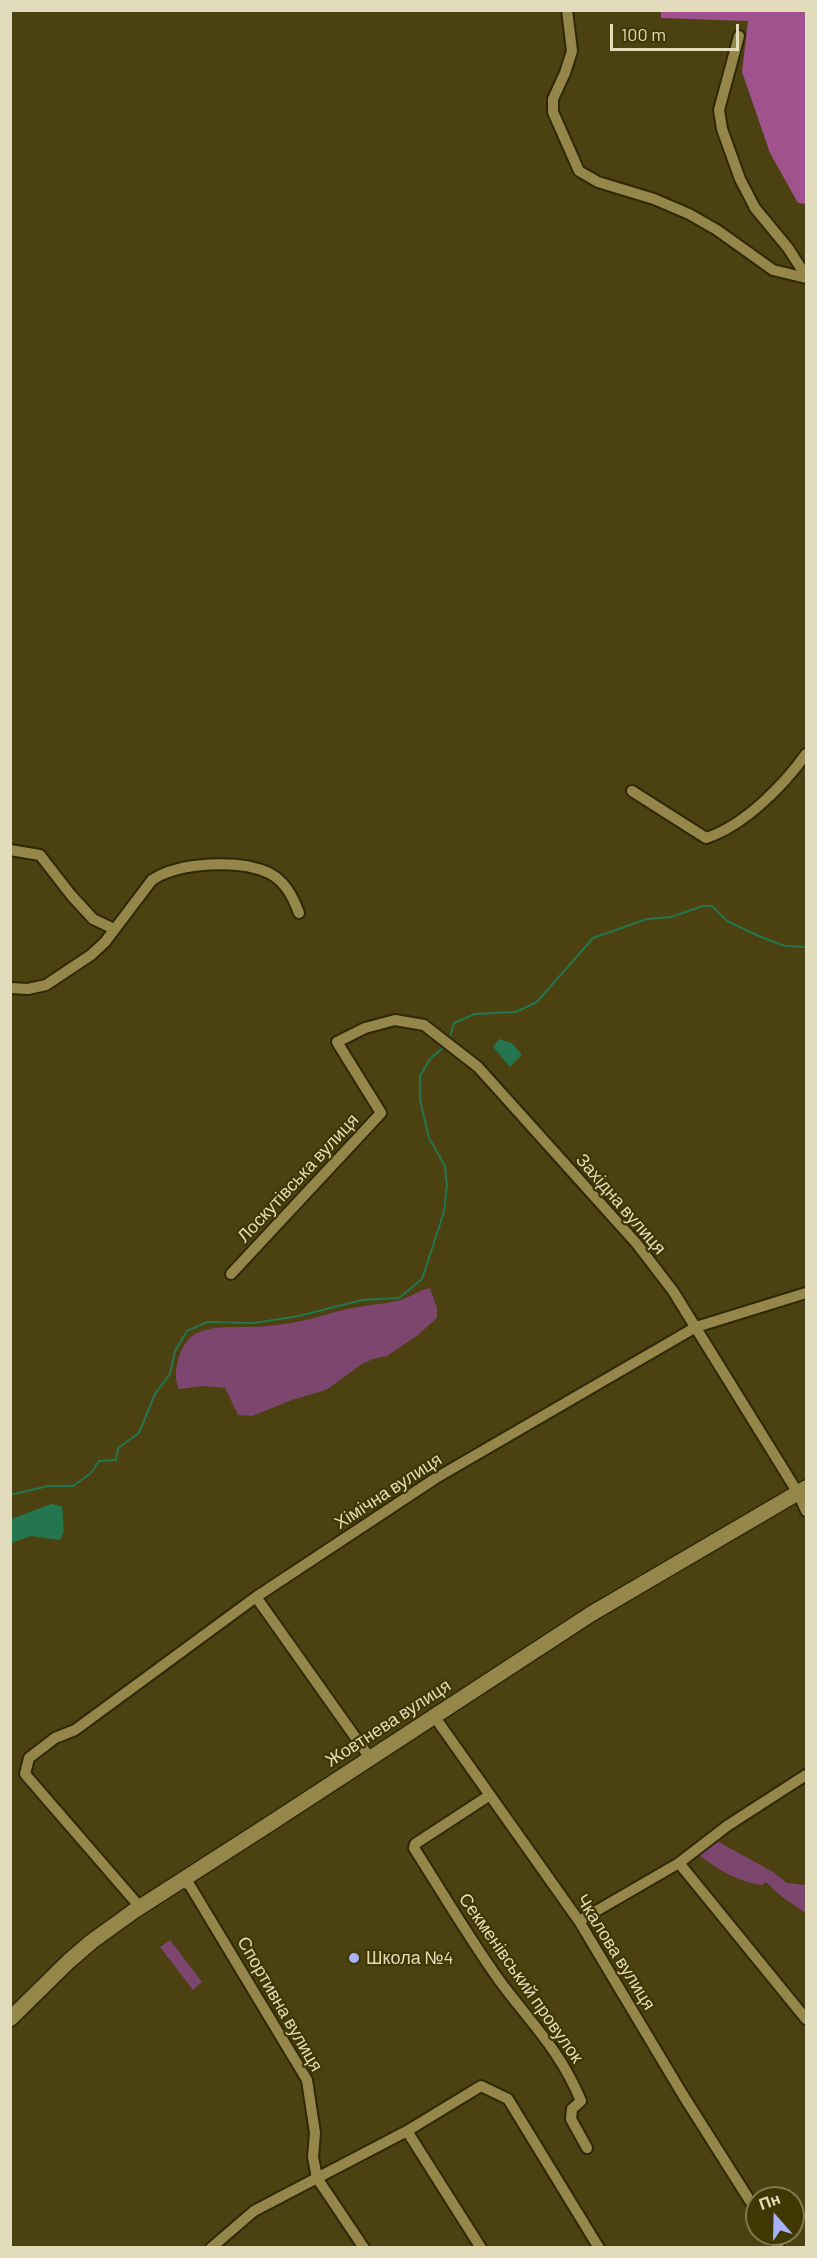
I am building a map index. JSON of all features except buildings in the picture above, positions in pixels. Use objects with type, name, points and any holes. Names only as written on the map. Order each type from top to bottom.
[{"type":"main road","name":"Жовтнева вулиця","points":[[10,2019],[91,1942],[140,1907],[591,1614],[802,1490]]},
{"type":"street","points":[[567,10],[572,51],[553,99],[553,112],[579,171],[598,182],[654,199],[689,214],[717,230],[773,270],[807,277]]},
{"type":"street","points":[[739,36],[719,111],[722,129],[740,179],[755,208],[788,248],[807,277]]},
{"type":"street","points":[[632,791],[706,838],[758,808],[807,754]]},
{"type":"street","points":[[10,850],[40,855],[93,919],[114,929]]},
{"type":"street","points":[[10,988],[35,988],[52,981],[91,955],[105,942],[152,880],[187,867],[236,866],[270,873],[283,883],[293,898],[298,913]]},
{"type":"street","name":"Західна вулиця","points":[[337,1042],[365,1028],[395,1020],[424,1026],[478,1067],[637,1244],[673,1291],[802,1490],[807,1511]]},
{"type":"street","name":"Лоскутівська вулиця","points":[[231,1274],[381,1113],[337,1042]]},
{"type":"street","name":"Хімічна вулиця","points":[[140,1907],[25,1774],[29,1758],[56,1738],[75,1730],[256,1598],[436,1478],[696,1327],[807,1293]]},
{"type":"street","points":[[256,1598],[370,1758]]},
{"type":"street","name":"Чкалова вулиця","points":[[434,1716],[579,1921],[745,2193]]},
{"type":"street","points":[[579,1921],[679,1863],[727,1826],[807,1776]]},
{"type":"street","name":"Секменівський провулок","points":[[490,1795],[415,1844],[414,1848],[499,1979],[556,2052],[581,2101],[572,2109],[571,2119],[588,2148]]},
{"type":"street","points":[[679,1863],[807,2019]]},
{"type":"street","name":"Спортивна вулиця","points":[[178,1882],[189,1884],[307,2080],[315,2133],[313,2157],[317,2178]]},
{"type":"street","points":[[211,2247],[254,2211],[407,2131],[481,2086],[508,2099],[599,2247]]},
{"type":"street","points":[[407,2131],[481,2247]]},
{"type":"street","points":[[317,2178],[364,2247]]},
{"type":"shaded area","points":[[661,11],[806,11],[806,204],[798,203],[770,153],[742,72],[748,21],[661,18]]},
{"type":"shaded area","points":[[499,1039],[512,1043],[522,1055],[510,1067],[493,1047]]},
{"type":"shaded area","points":[[430,1288],[437,1308],[437,1318],[418,1335],[387,1356],[362,1364],[326,1390],[292,1400],[252,1416],[238,1415],[225,1388],[203,1386],[179,1389],[176,1375],[179,1358],[186,1343],[197,1333],[222,1327],[269,1326],[299,1321],[346,1309],[404,1299]]},
{"type":"shaded area","points":[[51,1504],[62,1506],[64,1531],[60,1540],[31,1536],[11,1543],[11,1519]]},
{"type":"shaded area","points":[[717,1841],[773,1872],[787,1883],[806,1885],[806,1913],[782,1897],[766,1882],[762,1885],[736,1878],[699,1855]]},
{"type":"shaded area","points":[[170,1940],[202,1982],[193,1990],[160,1947]]},
{"type":"waterway","points":[[449,1040],[454,1023],[475,1014],[516,1012],[537,1002],[593,938],[647,919],[671,917],[703,906],[712,906],[727,921],[761,937],[785,946],[806,947]]},
{"type":"waterway","points":[[10,1495],[48,1486],[73,1486],[91,1473],[99,1461],[116,1460],[118,1448],[139,1433],[155,1394],[170,1374],[175,1351],[187,1331],[207,1322],[254,1323],[299,1316],[362,1300],[399,1298],[422,1279],[444,1212],[447,1186],[445,1166],[429,1138],[420,1100],[420,1076],[430,1059],[444,1047]]},
{"type":"place","name":"Школа №4","points":[[354,1958]]}]
